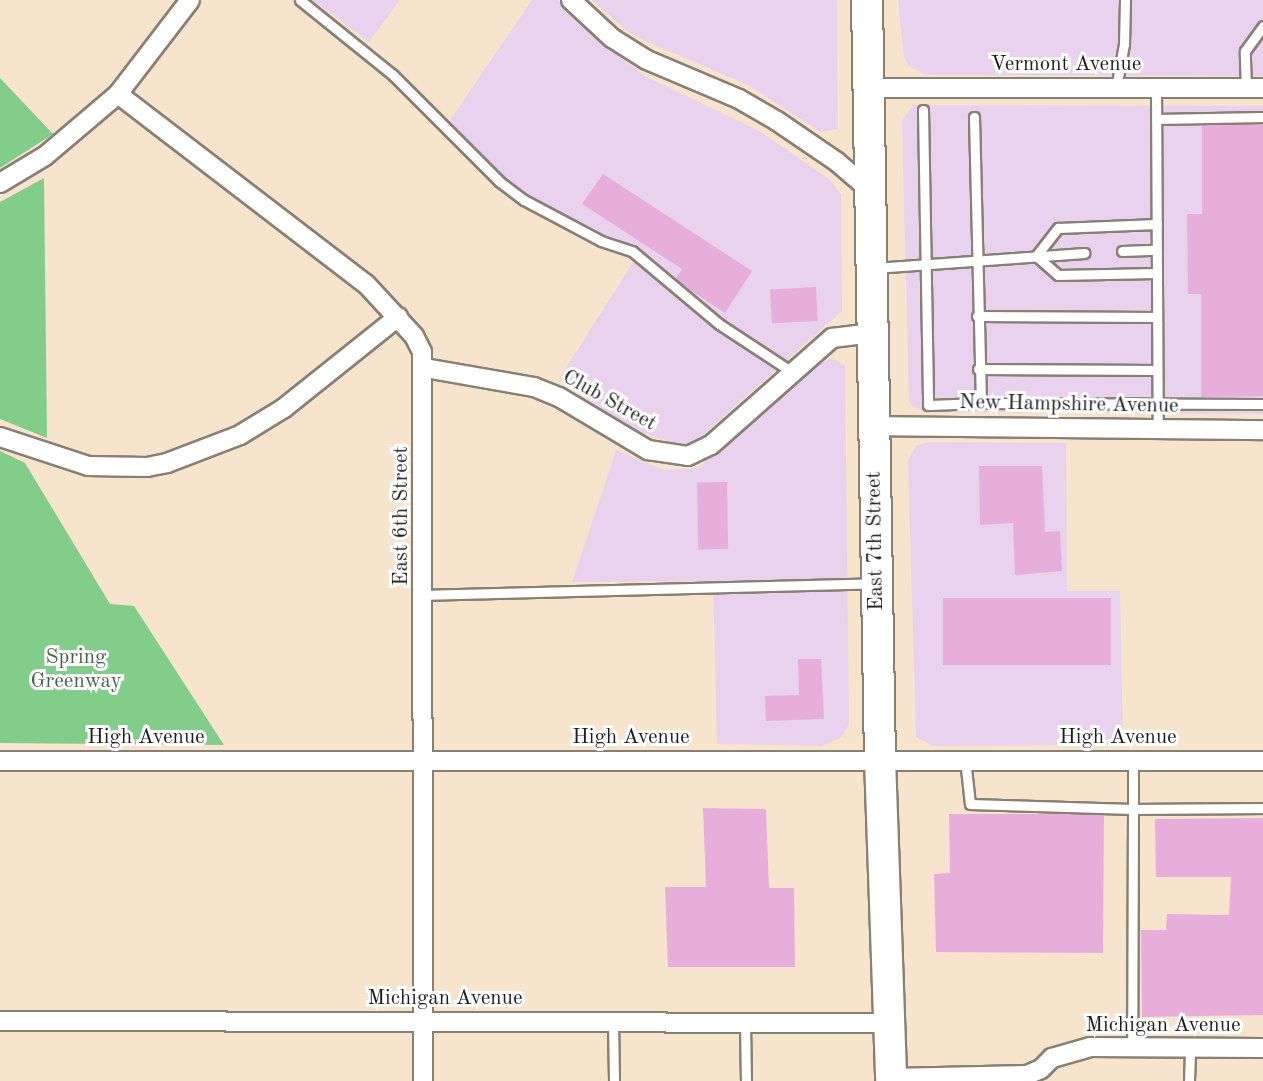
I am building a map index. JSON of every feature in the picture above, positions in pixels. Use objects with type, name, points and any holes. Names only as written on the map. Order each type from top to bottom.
[{"type":"main road","name":"East 7th Street","points":[[867,0],[880,759],[891,1080]]},
{"type":"street","points":[[0,183],[45,156],[118,94],[190,0]]},
{"type":"street","points":[[571,0],[612,38],[647,60],[739,99],[777,121],[837,162],[871,191]]},
{"type":"street","name":"Vermont Avenue","points":[[868,88],[1255,88]]},
{"type":"street","name":"East 6th Street","points":[[118,94],[366,284],[398,317],[419,344],[425,368],[423,1081]]},
{"type":"street","points":[[0,436],[88,466],[138,467],[167,463],[216,446],[276,413],[398,317]]},
{"type":"street","name":"Club Street","points":[[425,368],[534,387],[560,397],[648,450],[671,456],[688,456],[711,445],[832,338],[873,333]]},
{"type":"street","name":"New Hampshire Avenue","points":[[874,426],[1263,430]]},
{"type":"street","name":"High Avenue","points":[[0,761],[880,759],[1263,761]]},
{"type":"street","name":"Michigan Avenue","points":[[0,1021],[889,1023]]},
{"type":"street","name":"Michigan Avenue","points":[[891,1080],[999,1078],[1027,1075],[1072,1049],[1263,1048]]},
{"type":"lane","points":[[300,0],[393,75],[508,188],[602,241],[632,251],[718,324],[792,372]]},
{"type":"lane","points":[[1116,88],[1124,44],[1125,0]]},
{"type":"lane","points":[[1255,88],[1245,51],[1263,26]]},
{"type":"lane","points":[[1156,88],[1158,429]]},
{"type":"lane","points":[[923,110],[928,405],[981,403],[1263,404]]},
{"type":"lane","points":[[974,117],[978,369],[981,403]]},
{"type":"lane","points":[[1156,119],[1263,117]]},
{"type":"lane","points":[[1036,256],[1058,228],[1157,224]]},
{"type":"lane","points":[[1122,251],[1156,250]]},
{"type":"lane","points":[[872,268],[1084,253]]},
{"type":"lane","points":[[1036,256],[1058,275],[1156,273]]},
{"type":"lane","points":[[977,316],[1157,317]]},
{"type":"lane","points":[[978,369],[1157,370]]},
{"type":"lane","points":[[424,595],[877,583]]},
{"type":"lane","points":[[965,759],[970,804],[1133,809],[1263,808]]},
{"type":"lane","points":[[1132,1047],[1133,760]]},
{"type":"lane","points":[[613,1022],[614,1081]]},
{"type":"lane","points":[[745,1024],[746,1081]]},
{"type":"lane","points":[[1190,1047],[1190,1081]]},
{"type":"shaded area","points":[[313,0],[400,0],[369,42]]},
{"type":"shaded area","points":[[532,0],[558,0],[596,39],[645,76],[761,132],[829,179],[841,194],[842,311],[693,444],[684,447],[627,427],[559,379],[634,261],[573,234],[518,201],[442,132]]},
{"type":"shaded area","points":[[592,0],[837,0],[838,129],[821,132],[748,85],[627,31]]},
{"type":"shaded area","points":[[898,0],[1263,0],[1263,76],[925,75],[908,65],[904,57]]},
{"type":"shaded area","points":[[913,105],[1263,106],[1263,414],[926,412],[913,407],[909,401],[902,121]]},
{"type":"shaded area","points":[[832,358],[845,366],[849,725],[840,738],[822,746],[717,744],[713,581],[572,582],[616,450],[664,470],[698,468],[821,363]]},
{"type":"shaded area","points":[[929,442],[1066,443],[1067,591],[1120,591],[1123,745],[933,746],[916,737],[908,461],[916,446]]},
{"type":"green space","points":[[0,78],[53,134],[0,168]]},
{"type":"green space","points":[[44,178],[47,438],[0,419],[0,202]]},
{"type":"green space","name":"Spring Greenway","points":[[0,451],[25,463],[110,604],[134,606],[224,745],[0,743]]},
{"type":"building","points":[[1202,122],[1263,122],[1263,396],[1201,397],[1201,294],[1188,294],[1187,214],[1202,214]]},
{"type":"building","points":[[603,174],[752,271],[725,313],[675,280],[682,269],[582,204]]},
{"type":"building","points":[[816,287],[818,321],[772,323],[770,289]]},
{"type":"building","points":[[979,466],[1042,466],[1045,532],[1060,531],[1062,571],[1015,575],[1013,523],[980,525]]},
{"type":"building","points":[[727,482],[728,549],[698,550],[697,483]]},
{"type":"building","points":[[943,598],[1111,598],[1111,665],[943,665]]},
{"type":"building","points":[[798,659],[821,659],[824,719],[766,721],[765,696],[799,695]]},
{"type":"building","points":[[703,808],[766,809],[769,888],[794,888],[795,967],[668,967],[665,887],[706,887]]},
{"type":"building","points":[[949,814],[1104,814],[1103,953],[936,952],[934,874],[950,873]]},
{"type":"building","points":[[1263,818],[1263,1015],[1142,1017],[1141,930],[1166,930],[1167,914],[1229,915],[1231,877],[1156,877],[1155,819]]}]
